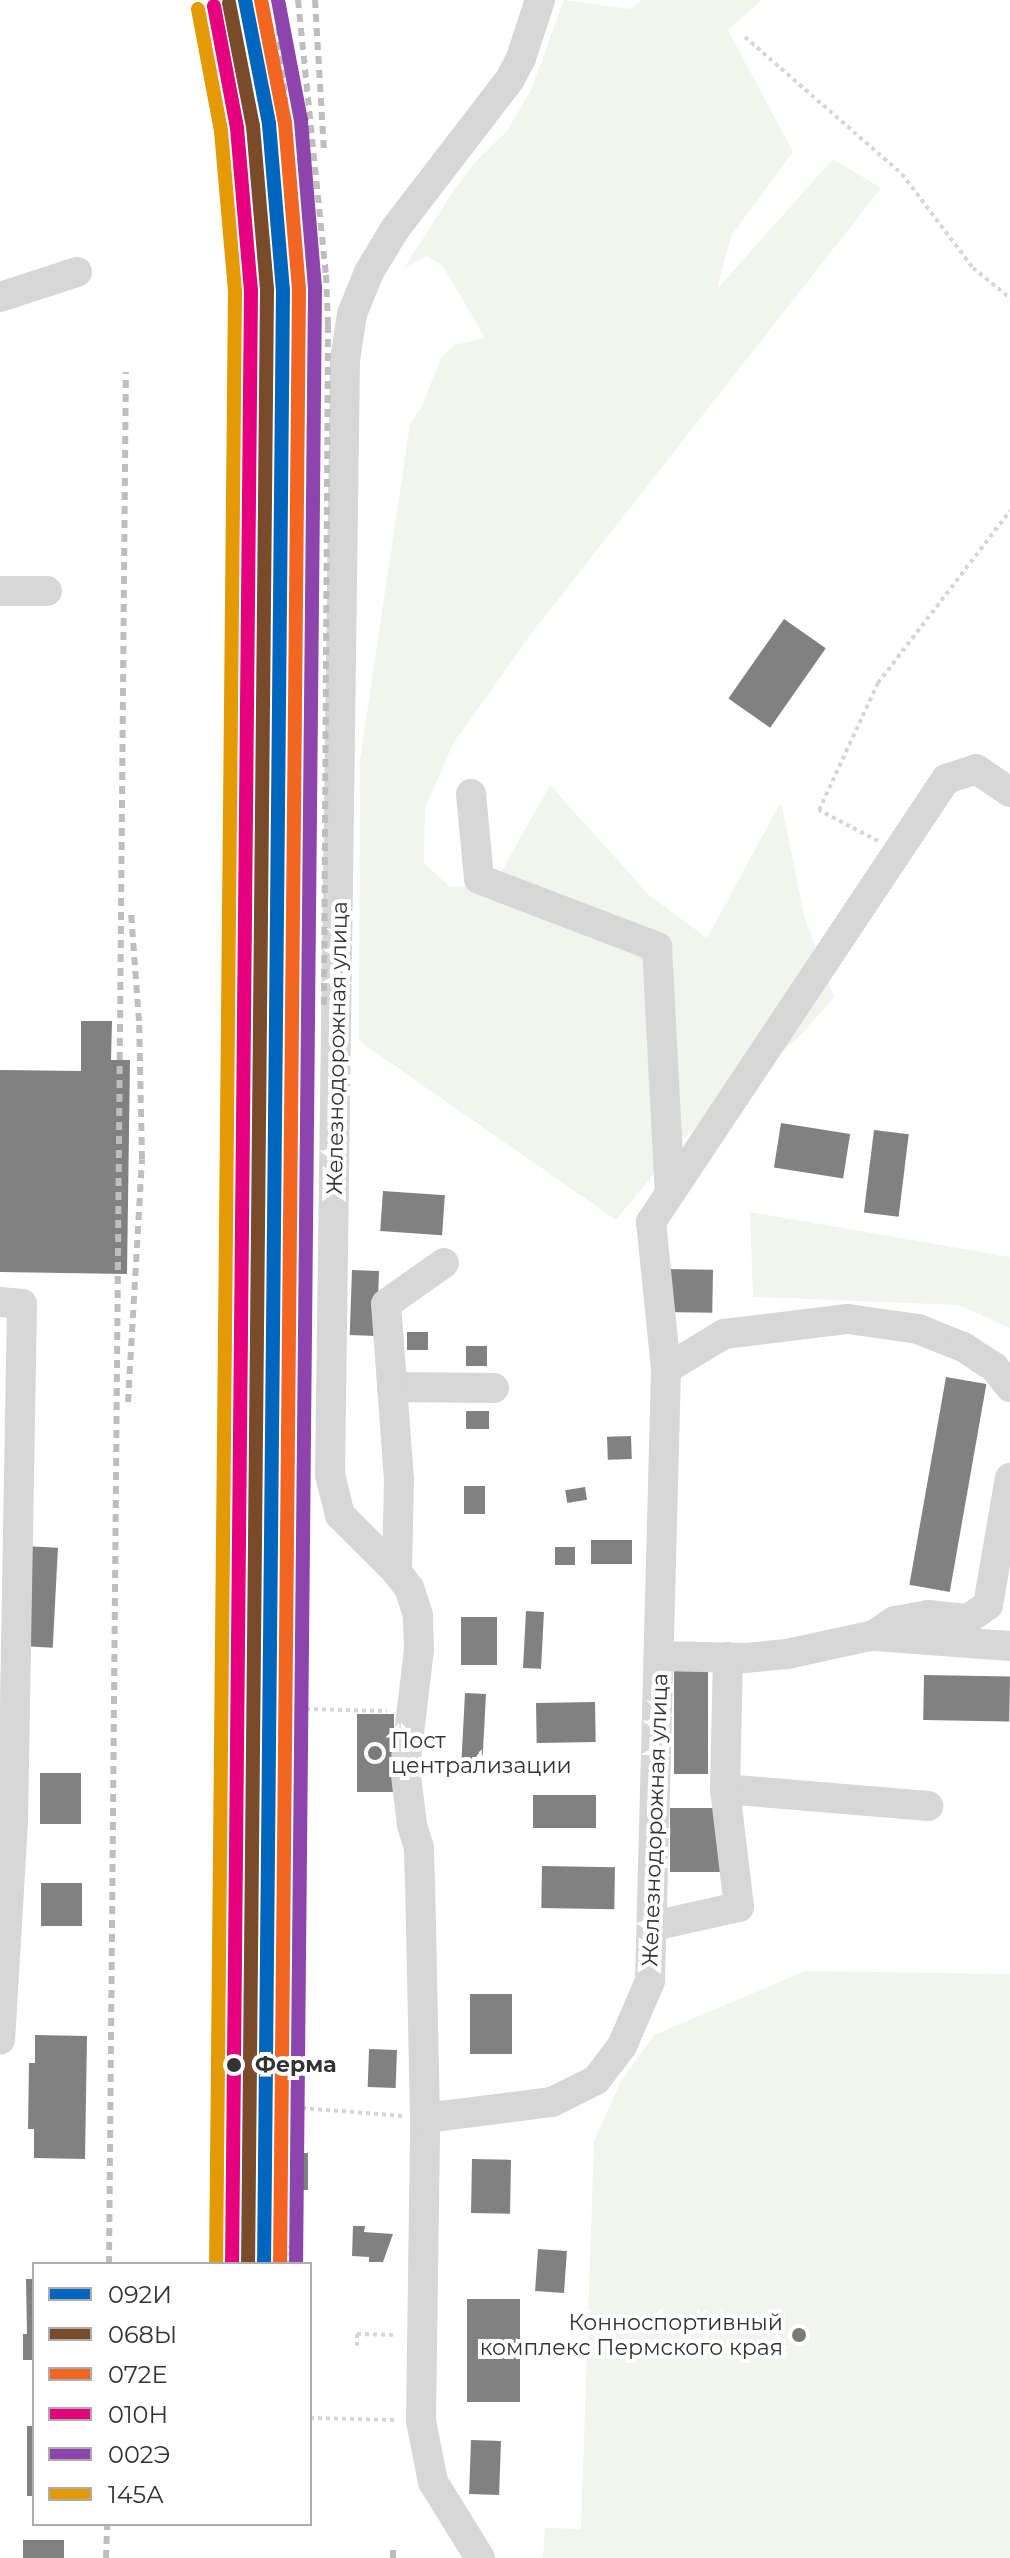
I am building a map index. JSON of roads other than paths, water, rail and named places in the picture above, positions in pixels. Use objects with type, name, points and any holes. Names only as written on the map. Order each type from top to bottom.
[{"type":"street","name":"Железнодорожная улица","points":[[480,2558],[433,2482],[421,2421],[425,2118],[419,1848],[412,1825],[405,1767],[409,1712],[419,1650],[418,1615],[409,1588],[397,1572],[340,1515],[330,1475],[345,360],[352,314],[369,272],[395,229],[510,79],[527,42],[540,0]]},
{"type":"street","points":[[0,297],[77,272]]},
{"type":"street","points":[[0,591],[47,591]]},
{"type":"street","name":"Железнодорожная улица","points":[[425,2118],[552,2102],[596,2080],[622,2046],[650,1981],[666,1369],[651,1222],[946,779],[976,769],[1010,792]]},
{"type":"street","points":[[471,794],[479,879],[657,947],[670,1193]]},
{"type":"street","points":[[397,1572],[399,1480],[386,1304],[444,1263]]},
{"type":"street","points":[[0,1302],[22,1304],[13,1822],[3,1910],[0,2040]]},
{"type":"street","points":[[666,1369],[724,1334],[848,1319],[918,1329],[963,1347],[994,1367],[1010,1387]]},
{"type":"street","points":[[392,1387],[494,1388]]},
{"type":"street","points":[[874,1635],[895,1621],[928,1615],[968,1619],[988,1605],[1010,1478]]},
{"type":"street","points":[[660,1656],[787,1654],[874,1635],[1010,1646]]},
{"type":"street","points":[[653,1926],[739,1907],[725,1789],[728,1657]]},
{"type":"street","points":[[725,1789],[928,1806]]},
{"type":"railway","points":[[276,0],[291,166]]},
{"type":"railway","points":[[298,0],[326,275],[328,325],[324,1006]]},
{"type":"railway","points":[[315,0],[324,151]]},
{"type":"railway","points":[[109,2262],[126,372]]},
{"type":"railway","points":[[128,1402],[142,1159],[139,1021],[131,911]]},
{"type":"railway","points":[[106,2558],[107,2526]]},
{"type":"railway","points":[[393,2548],[393,2558]]},
{"type":"place","name":"Пост централизации","points":[[375,1753]]},
{"type":"place","name":"Ферма","points":[[234,2065]]},
{"type":"place","name":"Конноспортивный комплекс Пермского края","points":[[799,2335]]}]
